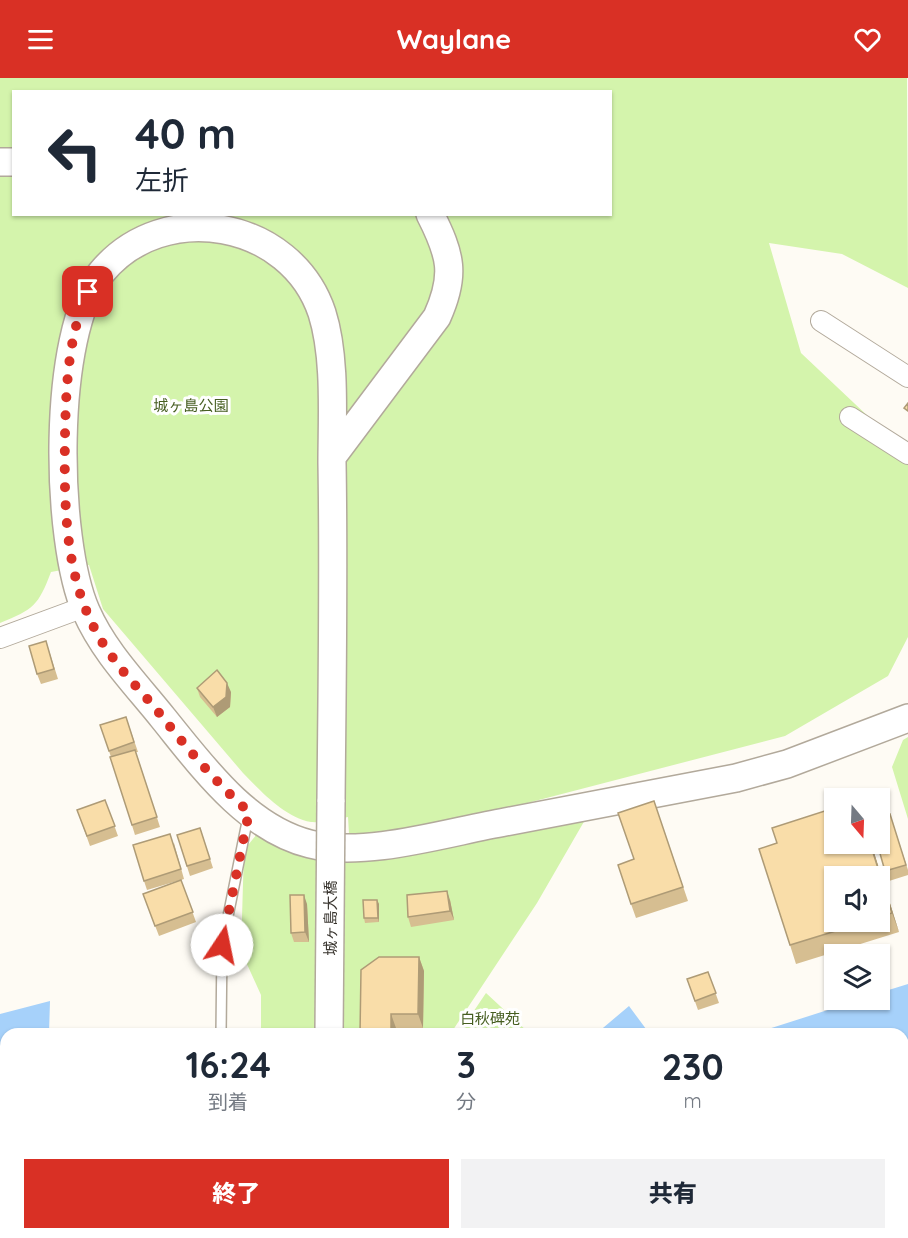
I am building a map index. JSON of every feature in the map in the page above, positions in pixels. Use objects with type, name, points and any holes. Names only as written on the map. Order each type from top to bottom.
[{"type":"street","points":[[332,457],[437,317],[446,297],[450,273],[448,254],[431,216]]},
{"type":"street","name":"城ヶ島大橋","points":[[329,1028],[331,802],[332,457],[326,330],[315,297],[294,267],[260,241],[224,229],[198,226],[174,229],[144,238],[117,256],[100,274],[80,311],[74,334],[65,421],[65,507],[73,573],[84,607],[112,657],[211,775],[249,812],[283,834],[306,843],[332,848],[417,839],[736,778],[787,764],[906,713]]},
{"type":"street","points":[[821,321],[908,377]]},
{"type":"street","points":[[850,417],[906,449]]},
{"type":"street","points":[[0,638],[84,607]]},
{"type":"lane","points":[[220,1028],[222,945],[249,812]]},
{"type":"green space","name":"城ヶ島公園","points":[[0,78],[907,78],[908,288],[842,254],[769,243],[801,353],[908,454],[908,637],[888,676],[785,736],[462,820],[402,831],[349,834],[348,817],[315,822],[301,819],[282,809],[257,788],[103,609],[89,565],[51,572],[38,599],[28,610],[0,623]]},
{"type":"green space","points":[[908,737],[908,819],[892,767],[903,740]]},
{"type":"green space","points":[[593,806],[537,903],[454,1028],[261,1028],[261,995],[241,951],[244,850],[265,824],[306,843]]},
{"type":"green space","name":"白秋碑苑","points":[[486,993],[524,1028],[462,1028]]},
{"type":"water","points":[[908,984],[908,1028],[772,1028],[828,1010],[890,1010],[890,990]]},
{"type":"water","points":[[50,1001],[49,1028],[0,1028],[0,1014]]},
{"type":"water","points":[[629,1006],[645,1028],[603,1028]]},
{"type":"building","points":[[46,641],[54,669],[37,674],[29,646]]},
{"type":"building","points":[[217,670],[227,683],[226,697],[213,707],[197,688]]},
{"type":"building","points":[[126,717],[134,742],[109,751],[100,725]]},
{"type":"building","points":[[135,750],[157,817],[132,825],[110,757]]},
{"type":"building","points":[[105,800],[115,826],[87,836],[77,810]]},
{"type":"building","points":[[654,801],[683,887],[631,904],[618,865],[634,859],[618,813]]},
{"type":"building","points":[[824,811],[824,854],[873,854],[877,866],[824,866],[824,932],[832,932],[790,945],[759,849],[777,843],[772,828]]},
{"type":"building","points":[[890,814],[906,865],[890,870],[890,866],[884,866],[880,854],[890,854]]},
{"type":"building","points":[[200,828],[210,859],[187,866],[177,835]]},
{"type":"building","points":[[170,834],[181,869],[144,881],[133,845]]},
{"type":"building","points":[[181,880],[193,912],[155,926],[143,894]]},
{"type":"building","points":[[447,891],[450,911],[408,917],[407,895]]},
{"type":"building","points":[[290,895],[304,895],[305,932],[291,933]]},
{"type":"building","points":[[363,900],[377,900],[378,918],[364,918]]},
{"type":"building","points":[[379,957],[419,957],[418,1014],[391,1014],[391,1028],[360,1028],[361,970]]},
{"type":"building","points":[[708,972],[716,993],[695,1001],[687,979]]},
{"type":"route","points":[[88,292],[74,334],[65,421],[65,507],[73,573],[84,607],[112,657],[211,775],[249,812],[222,945]]}]
